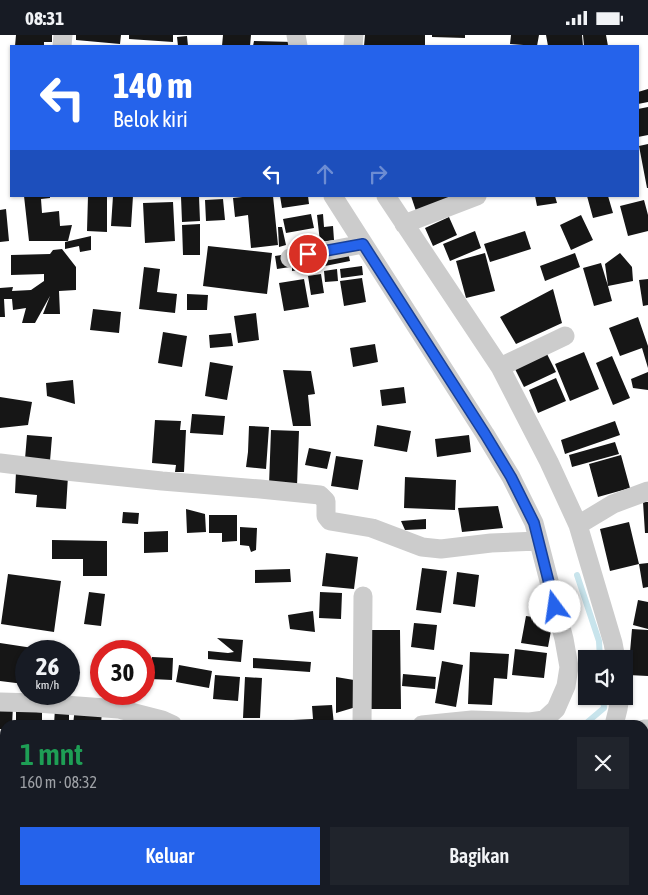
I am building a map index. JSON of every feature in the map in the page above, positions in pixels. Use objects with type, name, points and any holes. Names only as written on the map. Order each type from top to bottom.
[{"type":"street","points":[[334,197],[485,434],[511,477],[534,523],[564,639],[569,667],[566,686],[556,709],[544,720]]},
{"type":"street","points":[[387,197],[500,367],[549,462],[578,525],[614,650]]},
{"type":"street","points":[[404,224],[475,197]]},
{"type":"street","points":[[290,257],[363,244]]},
{"type":"street","points":[[500,367],[565,336]]},
{"type":"street","points":[[0,463],[133,478],[320,495],[326,501],[326,516],[330,521],[372,528],[422,547],[441,549],[491,543],[538,541]]},
{"type":"street","points":[[578,525],[613,504],[648,491]]},
{"type":"street","points":[[362,720],[363,596]]},
{"type":"street","points":[[0,702],[119,709],[162,720]]},
{"type":"street","points":[[615,720],[618,705]]},
{"type":"building","points":[[16,35],[52,35],[52,42],[44,42],[44,45],[15,45]]},
{"type":"building","points":[[76,35],[121,35],[120,44],[76,40]]},
{"type":"building","points":[[129,35],[173,35],[173,42],[129,39]]},
{"type":"building","points":[[223,35],[251,35],[250,45],[222,45]]},
{"type":"building","points":[[365,35],[425,35],[425,45],[364,45]]},
{"type":"building","points":[[432,35],[465,35],[465,38],[432,37]]},
{"type":"building","points":[[511,35],[539,35],[537,45],[510,44]]},
{"type":"building","points":[[546,35],[582,35],[583,45],[548,45]]},
{"type":"building","points":[[583,35],[606,35],[608,45],[584,45]]},
{"type":"building","points":[[187,36],[188,45],[178,45],[177,37]]},
{"type":"building","points":[[254,41],[294,42],[294,45],[253,45]]},
{"type":"building","points":[[648,89],[648,102],[639,104],[639,92]]},
{"type":"building","points":[[648,107],[648,135],[639,137],[639,109]]},
{"type":"building","points":[[648,144],[648,188],[647,188],[639,146]]},
{"type":"building","points":[[24,197],[50,197],[41,199],[42,213],[59,211],[60,226],[72,225],[68,241],[29,241]]},
{"type":"building","points":[[88,197],[107,197],[107,232],[87,231]]},
{"type":"building","points":[[113,197],[133,197],[131,227],[111,226]]},
{"type":"building","points":[[181,197],[199,197],[200,221],[182,222]]},
{"type":"building","points":[[273,197],[278,245],[251,248],[248,215],[235,217],[233,198]]},
{"type":"building","points":[[280,197],[308,197],[309,204],[282,208]]},
{"type":"building","points":[[411,197],[451,197],[417,214]]},
{"type":"building","points":[[535,197],[555,197],[557,203],[537,206]]},
{"type":"building","points":[[587,197],[608,197],[613,213],[593,218]]},
{"type":"building","points":[[223,199],[225,220],[206,221],[205,200]]},
{"type":"building","points":[[644,200],[648,215],[648,231],[628,236],[620,206]]},
{"type":"building","points":[[173,202],[175,241],[145,243],[143,203]]},
{"type":"building","points":[[6,209],[9,241],[0,242],[0,210]]},
{"type":"building","points":[[311,214],[314,228],[286,233],[283,219]]},
{"type":"building","points":[[323,214],[324,227],[333,226],[334,240],[320,242],[317,215]]},
{"type":"building","points":[[581,215],[593,240],[571,250],[560,225]]},
{"type":"building","points":[[449,217],[457,235],[433,246],[425,228]]},
{"type":"building","points":[[200,224],[200,255],[183,255],[182,225]]},
{"type":"building","points":[[278,227],[282,227],[286,245],[279,247]]},
{"type":"building","points":[[475,231],[481,248],[450,261],[443,244]]},
{"type":"building","points":[[525,231],[531,249],[490,262],[484,244]]},
{"type":"building","points":[[91,236],[91,250],[80,252],[79,246],[65,249],[65,242]]},
{"type":"building","points":[[208,246],[272,253],[267,294],[203,286]]},
{"type":"building","points":[[347,248],[350,261],[325,266],[322,254]]},
{"type":"building","points":[[62,249],[76,267],[76,290],[59,291],[60,314],[43,314],[50,296],[35,323],[22,323],[26,308],[13,310],[12,299],[4,299],[5,317],[0,317],[0,288],[13,287],[12,291],[31,290],[44,281],[44,274],[11,275],[11,255],[50,254],[53,250]]},
{"type":"building","points":[[485,253],[495,291],[466,298],[456,261]]},
{"type":"building","points":[[575,253],[580,267],[545,281],[540,266]]},
{"type":"building","points":[[620,253],[632,267],[633,281],[608,286],[605,264]]},
{"type":"building","points":[[288,254],[290,267],[277,269],[275,256]]},
{"type":"building","points":[[601,263],[612,301],[594,306],[583,268]]},
{"type":"building","points":[[311,265],[311,269],[292,271],[292,267]]},
{"type":"building","points":[[362,266],[363,275],[341,278],[340,269]]},
{"type":"building","points":[[144,267],[160,269],[157,292],[177,294],[175,313],[139,309]]},
{"type":"building","points":[[337,269],[338,281],[325,282],[324,271]]},
{"type":"building","points":[[321,274],[324,293],[311,295],[308,276]]},
{"type":"building","points":[[362,278],[366,302],[344,306],[340,281]]},
{"type":"building","points":[[304,279],[309,307],[284,311],[279,283]]},
{"type":"building","points":[[648,279],[648,305],[643,306],[639,280]]},
{"type":"building","points":[[553,289],[562,323],[516,344],[500,317]]},
{"type":"building","points":[[187,294],[208,295],[207,310],[187,310]]},
{"type":"building","points":[[93,309],[121,312],[119,333],[90,330]]},
{"type":"building","points":[[256,313],[259,340],[238,343],[234,316]]},
{"type":"building","points":[[638,317],[648,346],[648,368],[642,348],[620,356],[609,328]]},
{"type":"building","points":[[163,332],[187,336],[182,367],[158,363]]},
{"type":"building","points":[[231,333],[233,346],[210,348],[209,335]]},
{"type":"building","points":[[375,344],[378,362],[353,367],[350,348]]},
{"type":"building","points":[[546,352],[556,372],[524,387],[514,367]]},
{"type":"building","points":[[584,352],[599,389],[570,401],[555,364]]},
{"type":"building","points":[[612,356],[630,398],[613,405],[596,363]]},
{"type":"building","points":[[210,362],[233,366],[227,400],[205,396]]},
{"type":"building","points":[[283,370],[311,371],[315,394],[308,395],[311,426],[293,426]]},
{"type":"building","points":[[648,372],[648,390],[633,388],[631,379]]},
{"type":"building","points":[[556,378],[566,401],[538,413],[529,390]]},
{"type":"building","points":[[73,380],[75,404],[47,396],[46,383]]},
{"type":"building","points":[[404,387],[406,403],[382,406],[380,390]]},
{"type":"building","points":[[0,397],[32,402],[28,425],[0,428]]},
{"type":"building","points":[[192,414],[225,416],[223,435],[190,433]]},
{"type":"building","points":[[155,420],[181,421],[180,430],[186,430],[184,472],[175,472],[176,465],[152,463]]},
{"type":"building","points":[[615,421],[620,435],[565,454],[561,440]]},
{"type":"building","points":[[377,425],[411,431],[407,452],[374,446]]},
{"type":"building","points":[[249,426],[269,427],[266,469],[246,467]]},
{"type":"building","points":[[271,430],[299,431],[297,486],[269,485]]},
{"type":"building","points":[[27,435],[52,437],[50,461],[25,459]]},
{"type":"building","points":[[469,435],[471,452],[437,457],[435,439]]},
{"type":"building","points":[[615,442],[619,454],[572,467],[569,455]]},
{"type":"building","points":[[309,448],[331,452],[327,469],[305,465]]},
{"type":"building","points":[[621,455],[630,488],[598,497],[589,464]]},
{"type":"building","points":[[336,456],[363,460],[358,490],[331,486]]},
{"type":"building","points":[[16,472],[68,476],[66,509],[36,507],[37,495],[15,493]]},
{"type":"building","points":[[405,477],[456,480],[455,510],[404,508]]},
{"type":"building","points":[[643,502],[648,502],[648,533],[645,533]]},
{"type":"building","points":[[498,506],[503,528],[462,532],[458,508]]},
{"type":"building","points":[[186,509],[205,514],[206,532],[187,533]]},
{"type":"building","points":[[123,512],[139,513],[138,524],[122,523]]},
{"type":"building","points":[[209,515],[237,515],[237,541],[222,542],[222,533],[209,533]]},
{"type":"building","points":[[426,519],[426,529],[405,530],[401,521]]},
{"type":"building","points":[[629,522],[639,564],[610,571],[600,529]]},
{"type":"building","points":[[240,527],[257,528],[256,550],[251,552],[249,546],[240,545]]},
{"type":"building","points":[[168,531],[168,552],[144,553],[144,532]]},
{"type":"building","points":[[52,540],[107,541],[107,576],[83,576],[83,559],[52,559]]},
{"type":"building","points":[[326,553],[358,557],[354,589],[322,586]]},
{"type":"building","points":[[648,563],[648,587],[643,588],[639,564]]},
{"type":"building","points":[[422,568],[447,571],[441,613],[416,610]]},
{"type":"building","points":[[290,569],[291,582],[255,583],[255,570]]},
{"type":"building","points":[[457,572],[479,575],[475,607],[453,604]]},
{"type":"building","points":[[8,574],[61,581],[54,632],[1,624]]},
{"type":"building","points":[[89,592],[105,594],[101,626],[84,624]]},
{"type":"building","points":[[320,592],[342,593],[341,619],[319,618]]},
{"type":"building","points":[[638,600],[648,602],[648,629],[633,625]]},
{"type":"building","points":[[313,611],[315,632],[290,629],[288,615]]},
{"type":"building","points":[[526,616],[553,620],[548,647],[521,643]]},
{"type":"building","points":[[414,623],[437,625],[434,650],[411,647]]},
{"type":"building","points":[[632,629],[648,630],[648,676],[633,675],[633,650],[630,650]]},
{"type":"building","points":[[367,630],[400,630],[401,709],[368,709]]},
{"type":"building","points":[[217,638],[243,640],[241,662],[208,659],[208,651],[234,652]]},
{"type":"building","points":[[0,643],[15,645],[15,683],[0,681]]},
{"type":"building","points":[[515,649],[547,653],[544,678],[512,675]]},
{"type":"building","points":[[470,652],[509,654],[507,679],[494,678],[492,705],[468,704]]},
{"type":"building","points":[[155,657],[173,658],[172,680],[155,679]]},
{"type":"building","points":[[253,658],[311,662],[310,672],[253,668]]},
{"type":"building","points":[[442,661],[463,665],[456,707],[435,703]]},
{"type":"building","points":[[179,665],[212,671],[209,688],[176,682]]},
{"type":"building","points":[[403,674],[436,677],[435,689],[402,686]]},
{"type":"building","points":[[215,675],[240,677],[238,701],[213,699]]},
{"type":"building","points":[[245,677],[262,678],[260,718],[243,718]]},
{"type":"building","points":[[336,677],[360,681],[356,707],[336,713]]},
{"type":"building","points":[[332,705],[334,720],[293,720],[313,719],[312,706]]},
{"type":"building","points":[[0,706],[13,706],[12,720],[0,720]]},
{"type":"building","points":[[16,706],[42,706],[42,720],[16,720]]},
{"type":"building","points":[[75,707],[102,710],[101,720],[74,720]]},
{"type":"building","points":[[55,708],[69,709],[69,720],[54,720]]},
{"type":"waterway","points":[[577,575],[599,641],[600,650]]},
{"type":"waterway","points":[[590,720],[604,708],[604,705]]},
{"type":"route","points":[[308,254],[363,244],[511,477],[534,523],[555,607]]}]
